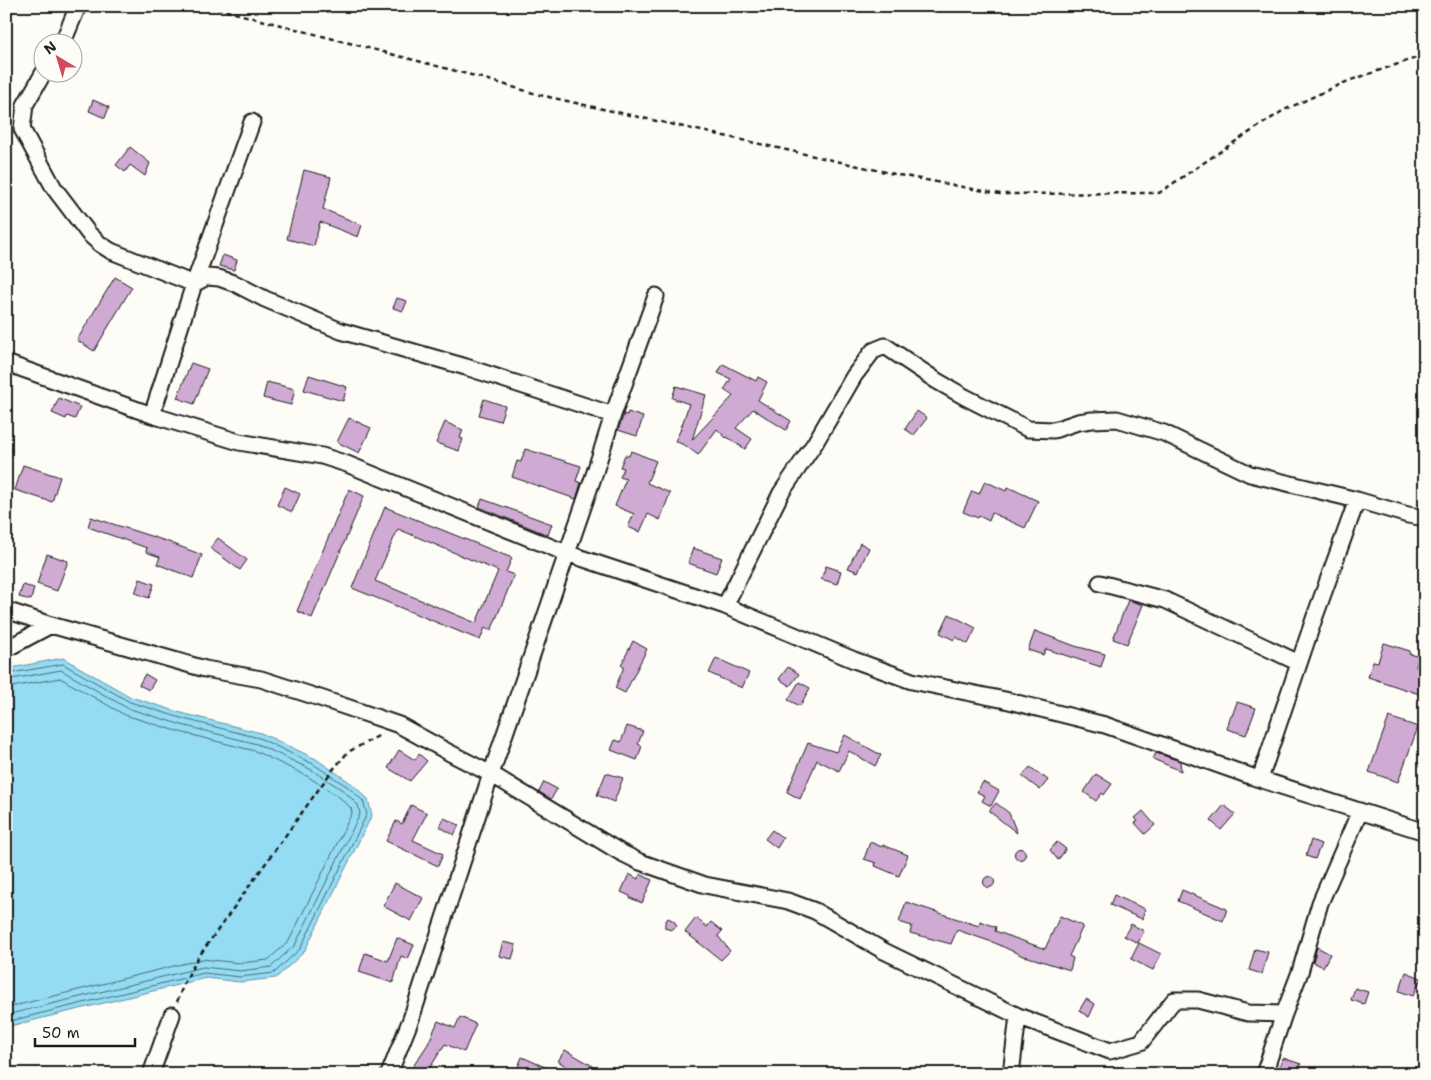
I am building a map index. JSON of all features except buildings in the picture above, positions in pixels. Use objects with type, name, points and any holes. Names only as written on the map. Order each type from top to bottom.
[{"type":"street","points":[[67,32],[78,6]]},
{"type":"street","points":[[38,82],[25,105],[22,129],[54,188],[89,234],[100,244],[112,251],[194,284],[207,278],[219,278],[340,331],[466,368],[613,415]]},
{"type":"street","points":[[152,415],[194,284],[252,122]]},
{"type":"street","points":[[389,1074],[411,1019],[491,774],[594,476],[613,415],[656,296]]},
{"type":"street","points":[[725,606],[781,493],[815,443],[854,376],[873,351],[884,346],[951,389],[1028,429],[1054,430],[1085,421],[1117,419],[1164,433],[1250,474],[1425,518]]},
{"type":"street","points":[[6,363],[152,415],[238,442],[322,456],[347,464],[566,553],[725,606],[912,682],[1005,700],[1105,725],[1260,779],[1425,832]]},
{"type":"street","points":[[1260,779],[1357,500]]},
{"type":"street","points":[[1100,583],[1165,600],[1299,663]]},
{"type":"street","points":[[6,610],[51,625],[206,669],[261,679],[323,698],[399,725],[491,774],[620,852],[640,862],[705,885],[788,902],[815,910],[884,951],[1018,1016],[1110,1051],[1141,1042],[1174,1000],[1198,1000],[1248,1013],[1284,1014]]},
{"type":"street","points":[[6,649],[51,625]]},
{"type":"street","points":[[1264,1074],[1300,972],[1320,904],[1360,811]]},
{"type":"street","points":[[150,1074],[172,1015]]},
{"type":"street","points":[[1011,1074],[1018,1016]]},
{"type":"path","points":[[208,6],[475,76],[540,95],[899,175],[1000,194],[1159,193],[1284,110],[1348,80],[1425,55]]},
{"type":"path","points":[[172,1015],[184,983],[197,958],[331,772],[348,752],[399,725]]},
{"type":"water","points":[[63,658],[131,697],[185,714],[261,733],[316,759],[351,783],[368,799],[372,815],[304,952],[276,978],[240,982],[206,978],[6,1027],[6,669]]}]
